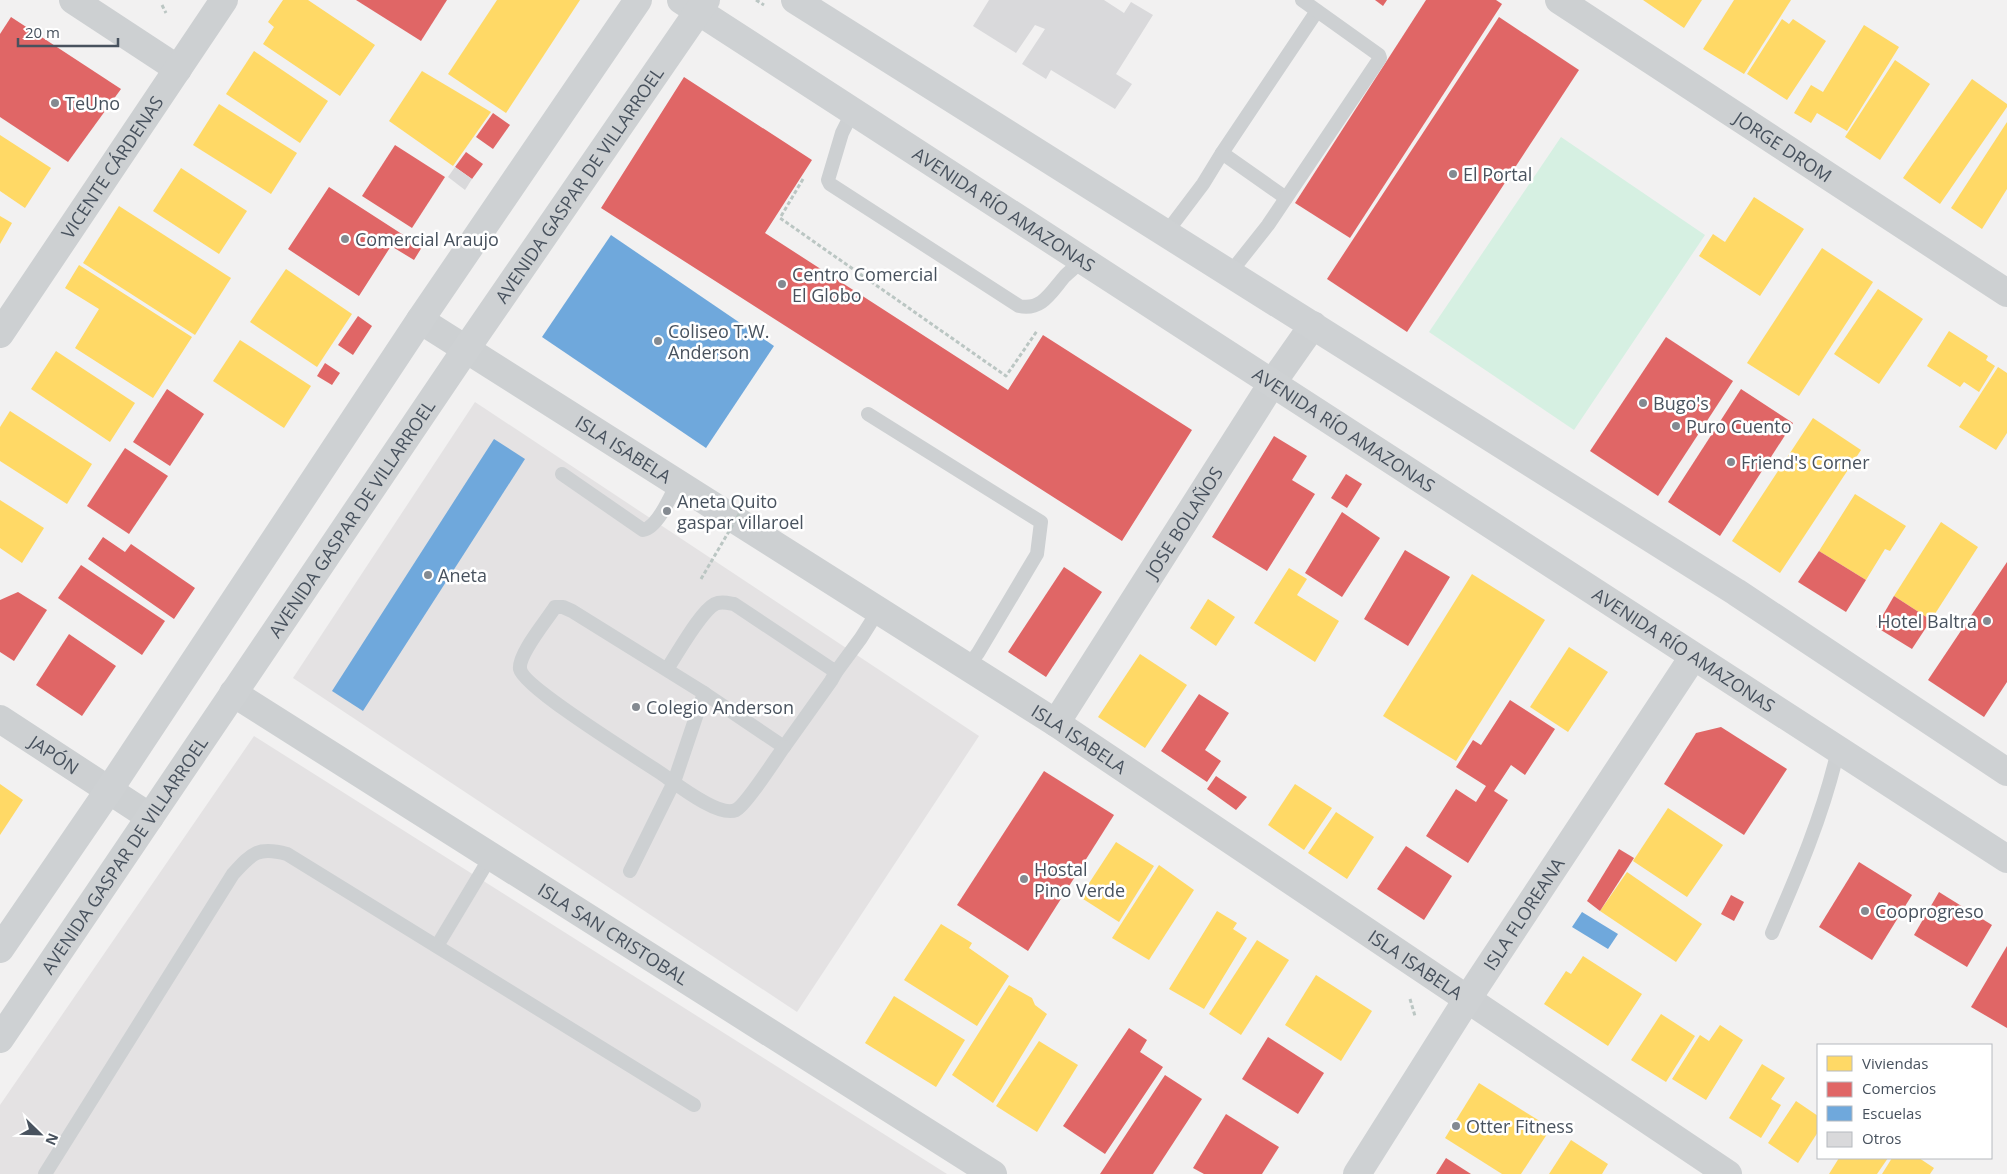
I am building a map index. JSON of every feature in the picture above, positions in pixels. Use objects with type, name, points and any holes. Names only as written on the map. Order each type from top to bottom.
[{"type":"main road","points":[[0,949],[109,790],[420,320],[638,0]]},
{"type":"main road","points":[[795,0],[1736,592],[2004,764]]},
{"type":"main road","name":"AVENIDA RÍO AMAZONAS","points":[[695,4],[854,111],[1082,260],[2007,859]]},
{"type":"main road","name":"AVENIDA GASPAR DE VILLARROEL","points":[[0,1039],[466,349],[695,4]]},
{"type":"main road","name":"ISLA FLOREANA","points":[[1357,1174],[1468,998],[1692,656]]},
{"type":"street","points":[[73,0],[178,69]]},
{"type":"street","name":"VICENTE CÁRDENAS","points":[[0,334],[224,0]]},
{"type":"street","name":"JORGE DROM","points":[[1559,0],[2007,293]]},
{"type":"street","name":"ISLA ISABELA","points":[[420,320],[1056,723],[1728,1174]]},
{"type":"street","name":"JOSE BOLAÑOS","points":[[1056,723],[1273,382],[1313,325]]},
{"type":"street","name":"ISLA SAN CRISTOBAL","points":[[233,693],[993,1174]]},
{"type":"street","name":"JAPÓN","points":[[0,720],[150,817]]},
{"type":"lane","points":[[1230,273],[1268,225],[1380,58],[1379,55],[1302,0]]},
{"type":"lane","points":[[1166,233],[1203,184],[1317,11]]},
{"type":"lane","points":[[854,111],[842,133],[828,180],[830,184],[1019,306],[1028,308],[1046,300],[1082,260]]},
{"type":"lane","points":[[1222,153],[1286,198]]},
{"type":"lane","points":[[868,414],[1041,522],[1037,554],[978,653],[967,667]]},
{"type":"lane","points":[[562,474],[630,523],[643,530],[647,529],[660,515],[677,483]]},
{"type":"lane","points":[[668,669],[700,619],[714,604],[724,602],[734,604],[836,672]]},
{"type":"lane","points":[[784,747],[668,669],[563,607],[555,607],[521,658],[520,669],[523,676],[551,700],[707,804],[726,811],[736,810],[784,747],[878,611]]},
{"type":"lane","points":[[630,871],[674,782],[704,693]]},
{"type":"lane","points":[[1772,933],[1820,819],[1838,750]]},
{"type":"lane","points":[[45,1174],[233,874],[249,856],[269,849],[287,854],[694,1105]]},
{"type":"lane","points":[[437,946],[491,856]]},
{"type":"path","points":[[162,6],[166,13]]},
{"type":"path","points":[[805,176],[780,218],[1006,376],[1038,328]]},
{"type":"path","points":[[701,579],[744,504]]},
{"type":"path","points":[[1408,991],[1415,1016]]},
{"type":"shaded area","name":"Colegio Anderson","points":[[475,402],[979,736],[797,1012],[293,678]]},
{"type":"shaded area","points":[[254,736],[947,1174],[0,1174],[0,1105]]},
{"type":"green space","points":[[1561,137],[1705,235],[1574,430],[1429,332]]},
{"type":"building: Viviendas","points":[[283,0],[308,0],[375,45],[340,96],[263,44],[274,27],[268,22]]},
{"type":"building: Viviendas","points":[[497,0],[580,0],[506,113],[448,74]]},
{"type":"building: Viviendas","points":[[1643,0],[1702,0],[1684,28]]},
{"type":"building: Viviendas","points":[[1734,0],[1791,0],[1744,74],[1703,49]]},
{"type":"building: Viviendas","points":[[1782,19],[1789,24],[1793,19],[1826,41],[1787,100],[1747,74]]},
{"type":"building: Viviendas","points":[[1864,25],[1899,47],[1847,131],[1817,113],[1811,123],[1794,113],[1811,85],[1823,92]]},
{"type":"building: Viviendas","points":[[254,51],[328,101],[300,143],[226,94]]},
{"type":"building: Viviendas","points":[[1895,60],[1930,84],[1880,160],[1845,137]]},
{"type":"building: Viviendas","points":[[422,71],[491,112],[453,166],[389,121]]},
{"type":"building: Viviendas","points":[[1972,79],[2007,104],[2007,107],[1940,204],[1903,178]]},
{"type":"building: Viviendas","points":[[219,104],[297,153],[271,194],[193,145]]},
{"type":"building: Viviendas","points":[[2007,122],[2007,189],[1982,229],[1951,208]]},
{"type":"building: Viviendas","points":[[0,135],[51,168],[25,208],[0,191]]},
{"type":"building: Viviendas","points":[[181,168],[247,211],[219,254],[153,211]]},
{"type":"building: Viviendas","points":[[1754,197],[1804,229],[1760,296],[1699,256],[1713,234],[1725,242]]},
{"type":"building: Viviendas","points":[[119,206],[231,278],[195,335],[83,263]]},
{"type":"building: Viviendas","points":[[0,216],[12,223],[0,244]]},
{"type":"building: Viviendas","points":[[1822,248],[1873,282],[1799,396],[1747,363]]},
{"type":"building: Viviendas","points":[[79,265],[192,337],[153,398],[75,348],[99,309],[65,288]]},
{"type":"building: Viviendas","points":[[286,269],[352,314],[317,367],[250,322]]},
{"type":"building: Viviendas","points":[[1878,289],[1923,319],[1879,384],[1834,354]]},
{"type":"building: Viviendas","points":[[1949,331],[1988,356],[1986,360],[1995,366],[1979,392],[1964,382],[1960,387],[1927,366]]},
{"type":"building: Viviendas","points":[[240,340],[311,386],[284,428],[213,381]]},
{"type":"building: Viviendas","points":[[56,351],[135,403],[110,442],[31,389]]},
{"type":"building: Viviendas","points":[[1998,367],[2007,373],[2007,433],[1996,450],[1959,427]]},
{"type":"building: Viviendas","points":[[10,411],[92,464],[67,504],[0,461],[0,427]]},
{"type":"building: Viviendas","points":[[1813,418],[1861,450],[1780,573],[1732,541]]},
{"type":"building: Viviendas","points":[[1855,494],[1906,526],[1890,551],[1885,549],[1866,580],[1819,551]]},
{"type":"building: Viviendas","points":[[0,500],[44,528],[22,563],[0,548]]},
{"type":"building: Viviendas","points":[[1941,522],[1978,547],[1931,620],[1894,596]]},
{"type":"building: Viviendas","points":[[1289,568],[1307,579],[1297,595],[1339,621],[1315,662],[1254,623]]},
{"type":"building: Viviendas","points":[[1472,574],[1545,620],[1456,761],[1383,716]]},
{"type":"building: Viviendas","points":[[1208,599],[1235,617],[1216,646],[1190,628]]},
{"type":"building: Viviendas","points":[[1569,647],[1608,672],[1568,732],[1530,707]]},
{"type":"building: Viviendas","points":[[1140,654],[1187,685],[1145,748],[1098,717]]},
{"type":"building: Viviendas","points":[[0,784],[23,800],[0,835]]},
{"type":"building: Viviendas","points":[[1295,784],[1332,808],[1304,850],[1268,825]]},
{"type":"building: Viviendas","points":[[1668,808],[1723,845],[1687,897],[1633,861]]},
{"type":"building: Viviendas","points":[[1336,812],[1374,837],[1347,879],[1308,853]]},
{"type":"building: Viviendas","points":[[1116,842],[1154,866],[1119,922],[1080,897]]},
{"type":"building: Viviendas","points":[[1159,865],[1194,890],[1149,960],[1112,938]]},
{"type":"building: Viviendas","points":[[1627,872],[1702,924],[1676,962],[1600,911]]},
{"type":"building: Viviendas","points":[[1217,911],[1237,923],[1233,929],[1247,938],[1204,1009],[1169,989]]},
{"type":"building: Viviendas","points":[[941,924],[972,943],[969,948],[1009,976],[977,1026],[904,980]]},
{"type":"building: Viviendas","points":[[1257,940],[1289,960],[1241,1035],[1209,1014]]},
{"type":"building: Viviendas","points":[[1583,956],[1642,994],[1608,1046],[1544,1004],[1566,971],[1571,974]]},
{"type":"building: Viviendas","points":[[1316,975],[1372,1011],[1341,1061],[1285,1025]]},
{"type":"building: Viviendas","points":[[1009,985],[1032,998],[1035,1005],[1047,1014],[993,1103],[952,1075]]},
{"type":"building: Viviendas","points":[[894,996],[965,1040],[936,1087],[865,1043]]},
{"type":"building: Viviendas","points":[[1661,1014],[1695,1036],[1666,1082],[1631,1060]]},
{"type":"building: Viviendas","points":[[1720,1025],[1743,1040],[1706,1100],[1672,1079],[1700,1035],[1709,1041]]},
{"type":"building: Viviendas","points":[[1039,1041],[1078,1065],[1037,1132],[996,1106]]},
{"type":"building: Viviendas","points":[[1762,1064],[1785,1078],[1771,1099],[1781,1105],[1761,1138],[1729,1118]]},
{"type":"building: Viviendas","points":[[1479,1083],[1551,1128],[1521,1174],[1502,1174],[1445,1138]]},
{"type":"building: Viviendas","points":[[1796,1101],[1817,1115],[1817,1134],[1798,1163],[1768,1143]]},
{"type":"building: Viviendas","points":[[1571,1140],[1608,1164],[1602,1174],[1549,1174]]},
{"type":"building: Viviendas","points":[[1838,1159],[1887,1159],[1877,1174],[1829,1174]]},
{"type":"building: Viviendas","points":[[1891,1159],[1920,1159],[1934,1168],[1930,1174],[1882,1174]]},
{"type":"building: Comercios","points":[[356,0],[447,0],[421,41]]},
{"type":"building: Comercios","points":[[1375,0],[1387,0],[1383,6]]},
{"type":"building: Comercios","points":[[1426,0],[1496,0],[1502,4],[1350,238],[1295,203]]},
{"type":"building: Comercios","name":"TeUno","points":[[11,17],[121,89],[68,162],[0,117],[0,34]]},
{"type":"building: Comercios","name":"El Portal","points":[[1499,17],[1579,70],[1407,332],[1327,279]]},
{"type":"building: Comercios","name":"Centro Comercial El Globo","points":[[684,77],[812,160],[765,233],[1008,390],[1043,335],[1192,430],[1122,541],[601,208]]},
{"type":"building: Comercios","points":[[493,113],[510,125],[493,149],[476,137]]},
{"type":"building: Comercios","points":[[395,145],[445,177],[412,228],[362,196]]},
{"type":"building: Comercios","points":[[466,152],[483,164],[472,179],[455,167]]},
{"type":"building: Comercios","name":"Comercial Araujo","points":[[329,187],[422,247],[414,260],[391,246],[359,296],[288,249]]},
{"type":"building: Comercios","points":[[358,316],[372,326],[353,355],[338,345]]},
{"type":"building: Comercios","points":[[1666,337],[1733,381],[1658,496],[1590,451]]},
{"type":"building: Comercios","points":[[325,363],[340,373],[332,385],[317,376]]},
{"type":"building: Comercios","points":[[167,389],[204,414],[170,466],[133,442]]},
{"type":"building: Comercios","name":"Friend's Corner","points":[[1741,389],[1793,423],[1720,536],[1668,502]]},
{"type":"building: Comercios","points":[[1274,436],[1307,456],[1292,480],[1315,494],[1267,571],[1212,537]]},
{"type":"building: Comercios","points":[[125,448],[168,476],[129,534],[87,506]]},
{"type":"building: Comercios","points":[[1346,474],[1362,484],[1347,508],[1331,498]]},
{"type":"building: Comercios","points":[[1342,512],[1380,538],[1342,597],[1305,573]]},
{"type":"building: Comercios","points":[[103,537],[125,552],[131,544],[195,588],[174,619],[88,559]]},
{"type":"building: Comercios","points":[[1405,550],[1450,577],[1408,646],[1364,619]]},
{"type":"building: Comercios","points":[[1819,551],[1866,580],[1846,612],[1798,582]]},
{"type":"building: Comercios","name":"Hotel Baltra","points":[[2007,562],[2007,682],[1984,717],[1928,680]]},
{"type":"building: Comercios","points":[[81,565],[165,621],[142,655],[58,598]]},
{"type":"building: Comercios","points":[[1064,567],[1102,592],[1046,677],[1008,652]]},
{"type":"building: Comercios","points":[[18,592],[47,610],[14,661],[0,652],[0,600]]},
{"type":"building: Comercios","points":[[1894,596],[1931,620],[1912,649],[1876,627]]},
{"type":"building: Comercios","points":[[69,634],[116,666],[82,716],[36,685]]},
{"type":"building: Comercios","points":[[1199,694],[1229,713],[1205,750],[1221,761],[1207,782],[1161,751]]},
{"type":"building: Comercios","points":[[1510,700],[1555,729],[1525,775],[1511,765],[1494,791],[1508,800],[1468,863],[1426,836],[1456,789],[1476,802],[1486,786],[1456,767],[1473,740],[1481,745]]},
{"type":"building: Comercios","points":[[1721,727],[1787,769],[1744,835],[1664,784],[1696,733]]},
{"type":"building: Comercios","name":"Hostal Pino Verde","points":[[1044,771],[1114,815],[1028,951],[957,905]]},
{"type":"building: Comercios","points":[[1216,776],[1247,797],[1236,810],[1207,789]]},
{"type":"building: Comercios","points":[[1406,846],[1452,876],[1424,920],[1377,889]]},
{"type":"building: Comercios","points":[[1619,849],[1634,858],[1600,911],[1587,901]]},
{"type":"building: Comercios","name":"Cooprogreso","points":[[1859,862],[1912,895],[1872,960],[1819,927]]},
{"type":"building: Comercios","points":[[1939,892],[1992,925],[1967,967],[1914,935]]},
{"type":"building: Comercios","points":[[1731,895],[1744,902],[1734,921],[1721,914]]},
{"type":"building: Comercios","points":[[2007,946],[2007,1028],[1971,1007]]},
{"type":"building: Comercios","points":[[1129,1028],[1147,1040],[1140,1052],[1163,1067],[1105,1154],[1063,1126]]},
{"type":"building: Comercios","points":[[1268,1037],[1324,1073],[1298,1114],[1242,1079]]},
{"type":"building: Comercios","points":[[1165,1075],[1202,1099],[1153,1174],[1100,1174]]},
{"type":"building: Comercios","points":[[1226,1114],[1279,1147],[1262,1174],[1204,1174],[1193,1168]]},
{"type":"building: Comercios","points":[[1446,1158],[1471,1174],[1436,1174]]},
{"type":"building: Escuelas","name":"Coliseo T.W. Anderson","points":[[611,235],[774,346],[706,448],[542,337]]},
{"type":"building: Escuelas","name":"Aneta","points":[[494,439],[525,459],[363,711],[332,691]]},
{"type":"building: Escuelas","points":[[1582,912],[1618,934],[1608,949],[1572,927]]},
{"type":"building: Otros","points":[[989,0],[1104,0],[1124,13],[1131,2],[1153,15],[1116,74],[1132,84],[1115,109],[1051,70],[1046,79],[1022,64],[1045,29],[1035,25],[1016,53],[973,26]]},
{"type":"building: Otros","points":[[455,167],[472,179],[465,190],[448,177]]},
{"type":"place","name":"TeUno","points":[[55,103]]},
{"type":"place","name":"El Portal","points":[[1453,174]]},
{"type":"place","name":"Comercial Araujo","points":[[345,239]]},
{"type":"place","name":"Centro Comercial El Globo","points":[[782,284]]},
{"type":"place","name":"Coliseo T.W. Anderson","points":[[658,341]]},
{"type":"place","name":"Bugo's","points":[[1643,403]]},
{"type":"place","name":"Puro Cuento","points":[[1676,426]]},
{"type":"place","name":"Friend's Corner","points":[[1731,462]]},
{"type":"place","name":"Aneta Quito gaspar villaroel","points":[[667,511]]},
{"type":"place","name":"Aneta","points":[[428,575]]},
{"type":"place","name":"Hotel Baltra","points":[[1987,621]]},
{"type":"place","name":"Colegio Anderson","points":[[636,707]]},
{"type":"place","name":"Hostal Pino Verde","points":[[1024,879]]},
{"type":"place","name":"Cooprogreso","points":[[1865,911]]},
{"type":"place","name":"Otter Fitness","points":[[1456,1126]]}]
